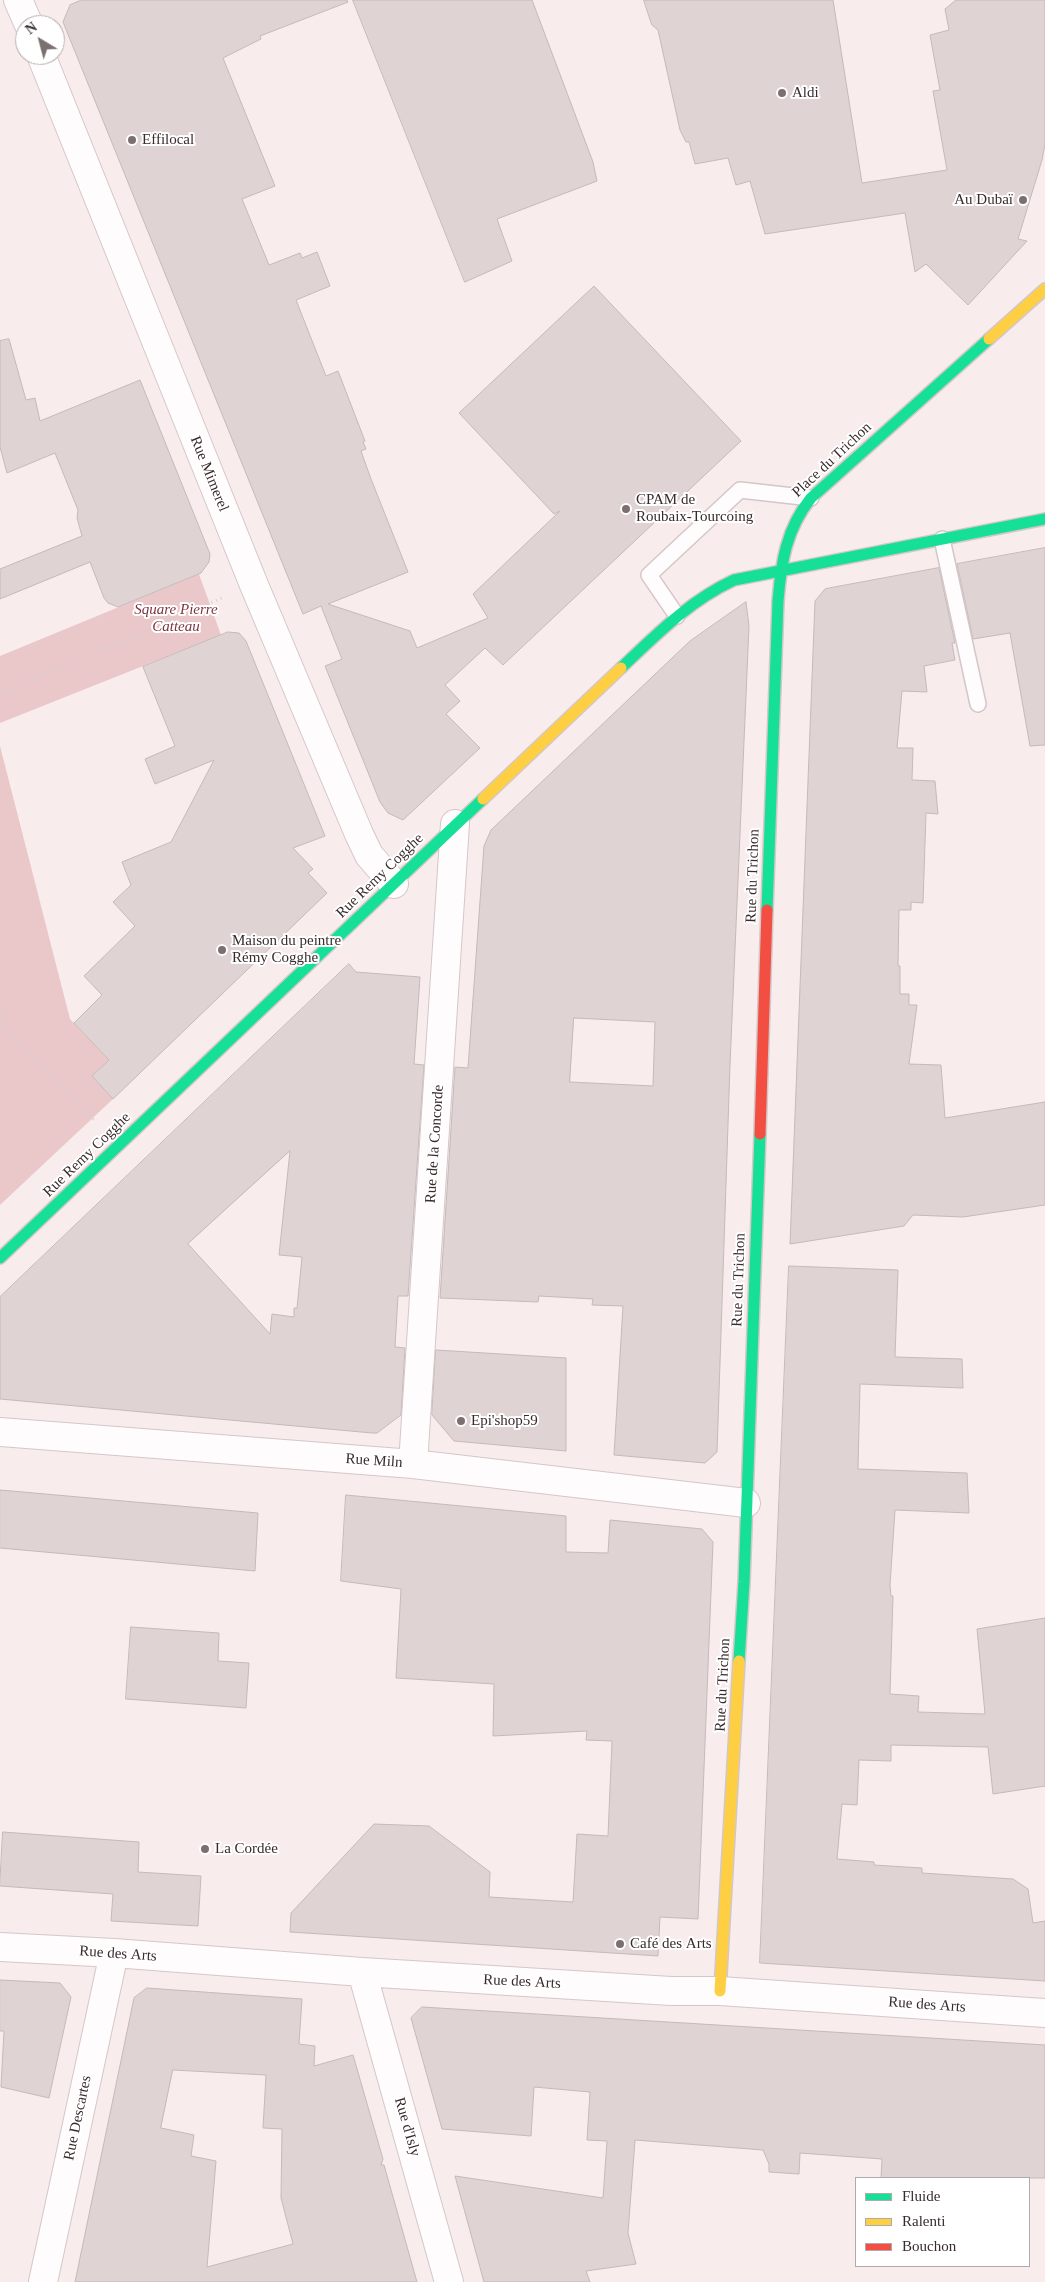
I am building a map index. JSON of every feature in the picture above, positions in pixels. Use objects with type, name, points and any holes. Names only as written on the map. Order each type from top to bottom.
[{"type":"street","points":[[18,0],[24,15]]},
{"type":"street","name":"Rue Mimerel","points":[[45,65],[254,584],[359,834],[369,855],[394,884]]},
{"type":"street","name":"Place du Trichon","points":[[780,570],[789,531],[798,514],[811,498],[1045,290]]},
{"type":"street","points":[[780,570],[1045,519]]},
{"type":"street","name":"Rue Remy Cogghe","points":[[0,1258],[455,824],[677,616],[726,583],[780,570]]},
{"type":"street","name":"Rue du Trichon","points":[[720,1991],[743,1592],[780,570]]},
{"type":"street","name":"Rue de la Concorde","points":[[413,1464],[455,824]]},
{"type":"street","name":"Rue Miln","points":[[0,1432],[413,1464],[746,1503]]},
{"type":"street","name":"Rue des Arts","points":[[0,1947],[114,1953],[362,1972],[671,1991],[720,1991],[1045,2013]]},
{"type":"street","name":"Rue Descartes","points":[[43,2282],[114,1953]]},
{"type":"street","name":"Rue d'Isly","points":[[362,1972],[450,2282]]},
{"type":"lane","points":[[677,616],[650,575],[740,490],[811,498]]},
{"type":"lane","points":[[942,539],[978,704]]},
{"type":"path","points":[[0,694],[254,584]]},
{"type":"path","points":[[0,1011],[2,1026],[118,1146]]},
{"type":"green space","name":"Square Pierre Catteau","points":[[199,574],[221,635],[0,723],[0,656]]},
{"type":"green space","points":[[0,746],[70,1019],[109,1060],[92,1076],[113,1099],[0,1205]]},
{"type":"building","points":[[82,0],[347,0],[348,2],[260,36],[261,39],[223,58],[275,186],[242,199],[269,265],[300,253],[302,258],[317,252],[330,286],[296,300],[326,376],[338,371],[365,441],[363,442],[366,449],[361,451],[408,572],[328,604],[410,631],[417,648],[488,618],[473,594],[560,511],[554,514],[459,413],[594,286],[741,441],[503,665],[485,648],[445,685],[460,701],[446,714],[480,748],[403,820],[388,813],[380,802],[325,666],[342,659],[321,606],[303,614],[65,27],[65,17],[70,5]]},
{"type":"building","points":[[353,0],[532,0],[593,162],[597,181],[497,219],[512,261],[465,282]]},
{"type":"building","points":[[644,0],[833,0],[862,183],[947,170],[933,91],[940,90],[930,35],[949,30],[945,9],[956,0],[1045,0],[1045,144],[1018,239],[1027,241],[968,305],[926,264],[915,272],[905,213],[765,234],[750,181],[736,185],[728,158],[695,164],[689,142],[686,142],[680,130],[658,30],[652,25]]},
{"type":"building","points":[[9,339],[26,400],[35,398],[40,421],[140,380],[210,554],[209,562],[201,573],[118,607],[108,603],[104,598],[90,562],[0,599],[0,569],[82,536],[77,518],[78,510],[55,453],[7,473],[0,447],[0,341]]},
{"type":"building","points":[[1045,548],[1045,745],[1030,746],[1010,633],[973,639],[957,564]]},
{"type":"building","points":[[939,568],[955,643],[952,643],[955,660],[924,666],[927,692],[902,691],[897,748],[913,748],[912,780],[935,781],[938,814],[926,813],[923,903],[911,902],[911,910],[899,910],[898,966],[900,966],[900,994],[909,994],[909,1005],[917,1005],[909,1064],[941,1065],[945,1118],[1045,1102],[1045,1205],[963,1217],[913,1215],[904,1226],[790,1244],[815,601],[825,589]]},
{"type":"building","points":[[746,602],[749,626],[730,1065],[717,1452],[705,1463],[614,1455],[623,1306],[592,1305],[593,1299],[539,1296],[538,1302],[440,1298],[455,1067],[468,1068],[484,846],[491,830],[690,641]],"holes":[[[574,1018],[655,1022],[653,1086],[570,1082]]]},
{"type":"building","points":[[228,632],[239,633],[246,641],[325,836],[293,848],[313,869],[308,873],[327,893],[113,1099],[92,1076],[109,1060],[74,1023],[102,995],[84,976],[135,926],[113,902],[131,885],[122,862],[171,842],[214,760],[155,784],[145,759],[175,746],[143,667]]},
{"type":"building","points":[[349,964],[356,972],[420,977],[414,1064],[424,1065],[408,1296],[398,1296],[395,1347],[405,1348],[401,1415],[377,1433],[372,1433],[0,1399],[0,1297]],"holes":[[[290,1151],[279,1255],[302,1257],[297,1308],[294,1308],[294,1317],[272,1314],[270,1334],[188,1244]]]},
{"type":"building","points":[[789,1266],[898,1270],[895,1357],[962,1359],[963,1388],[860,1384],[858,1469],[967,1473],[969,1513],[895,1510],[890,1585],[891,1596],[893,1596],[890,1694],[919,1696],[918,1712],[985,1714],[977,1629],[1045,1618],[1045,1786],[993,1794],[988,1747],[891,1745],[891,1761],[859,1760],[857,1805],[842,1804],[837,1859],[874,1862],[874,1865],[922,1868],[922,1873],[1013,1879],[1028,1889],[1033,1923],[1045,1921],[1045,1981],[760,1963]]},
{"type":"building","points":[[436,1350],[566,1358],[566,1451],[454,1441],[432,1415]]},
{"type":"building","points":[[0,1490],[258,1513],[255,1571],[0,1548]]},
{"type":"building","points":[[346,1495],[566,1516],[566,1552],[608,1553],[610,1520],[702,1529],[713,1542],[698,1919],[660,1917],[658,1956],[290,1932],[291,1913],[374,1824],[429,1826],[490,1872],[489,1897],[573,1902],[577,1834],[608,1836],[612,1741],[586,1740],[587,1731],[493,1736],[494,1684],[396,1678],[401,1589],[341,1581]]},
{"type":"building","points":[[131,1627],[219,1633],[218,1661],[249,1663],[246,1708],[126,1699]]},
{"type":"building","points":[[3,1832],[139,1842],[138,1872],[201,1876],[198,1926],[111,1921],[113,1894],[0,1886]]},
{"type":"building","points":[[0,1980],[60,1983],[71,1997],[49,2098],[1,2087],[4,2031],[0,2031]]},
{"type":"building","points":[[147,1988],[302,1999],[299,2044],[315,2046],[314,2066],[353,2055],[383,2159],[381,2165],[384,2165],[417,2282],[75,2282],[134,1998]],"holes":[[[173,2070],[266,2075],[263,2128],[282,2129],[281,2198],[293,2244],[207,2267],[216,2161],[191,2156],[194,2135],[161,2128]]]},
{"type":"building","points":[[422,2007],[1045,2045],[1045,2178],[881,2177],[882,2159],[800,2153],[799,2174],[769,2172],[769,2164],[763,2150],[635,2140],[628,2233],[636,2264],[586,2271],[590,2282],[484,2282],[455,2176],[603,2198],[607,2141],[587,2140],[590,2092],[534,2087],[531,2136],[442,2129],[411,2018]]},
{"type":"traffic: fast","points":[[767,910],[778,601],[783,560],[790,534],[811,498],[989,339]]},
{"type":"traffic: fast","points":[[621,668],[660,631],[688,608],[734,580],[1045,519]]},
{"type":"traffic: fast","points":[[0,1258],[483,799]]},
{"type":"traffic: fast","points":[[739,1661],[744,1582],[760,1134]]},
{"type":"traffic: slow","points":[[989,339],[1045,289]]},
{"type":"traffic: slow","points":[[483,799],[621,668]]},
{"type":"traffic: slow","points":[[720,1991],[739,1661]]},
{"type":"traffic: jam","points":[[760,1134],[767,910]]},
{"type":"place","name":"Aldi","points":[[782,93]]},
{"type":"place","name":"Effilocal","points":[[132,140]]},
{"type":"place","name":"Au Dubaï","points":[[1023,200]]},
{"type":"place","name":"CPAM de Roubaix-Tourcoing","points":[[626,509]]},
{"type":"place","name":"Maison du peintre Rémy Cogghe","points":[[222,950]]},
{"type":"place","name":"Epi'shop59","points":[[461,1421]]},
{"type":"place","name":"La Cordée","points":[[205,1849]]},
{"type":"place","name":"Café des Arts","points":[[620,1944]]}]
